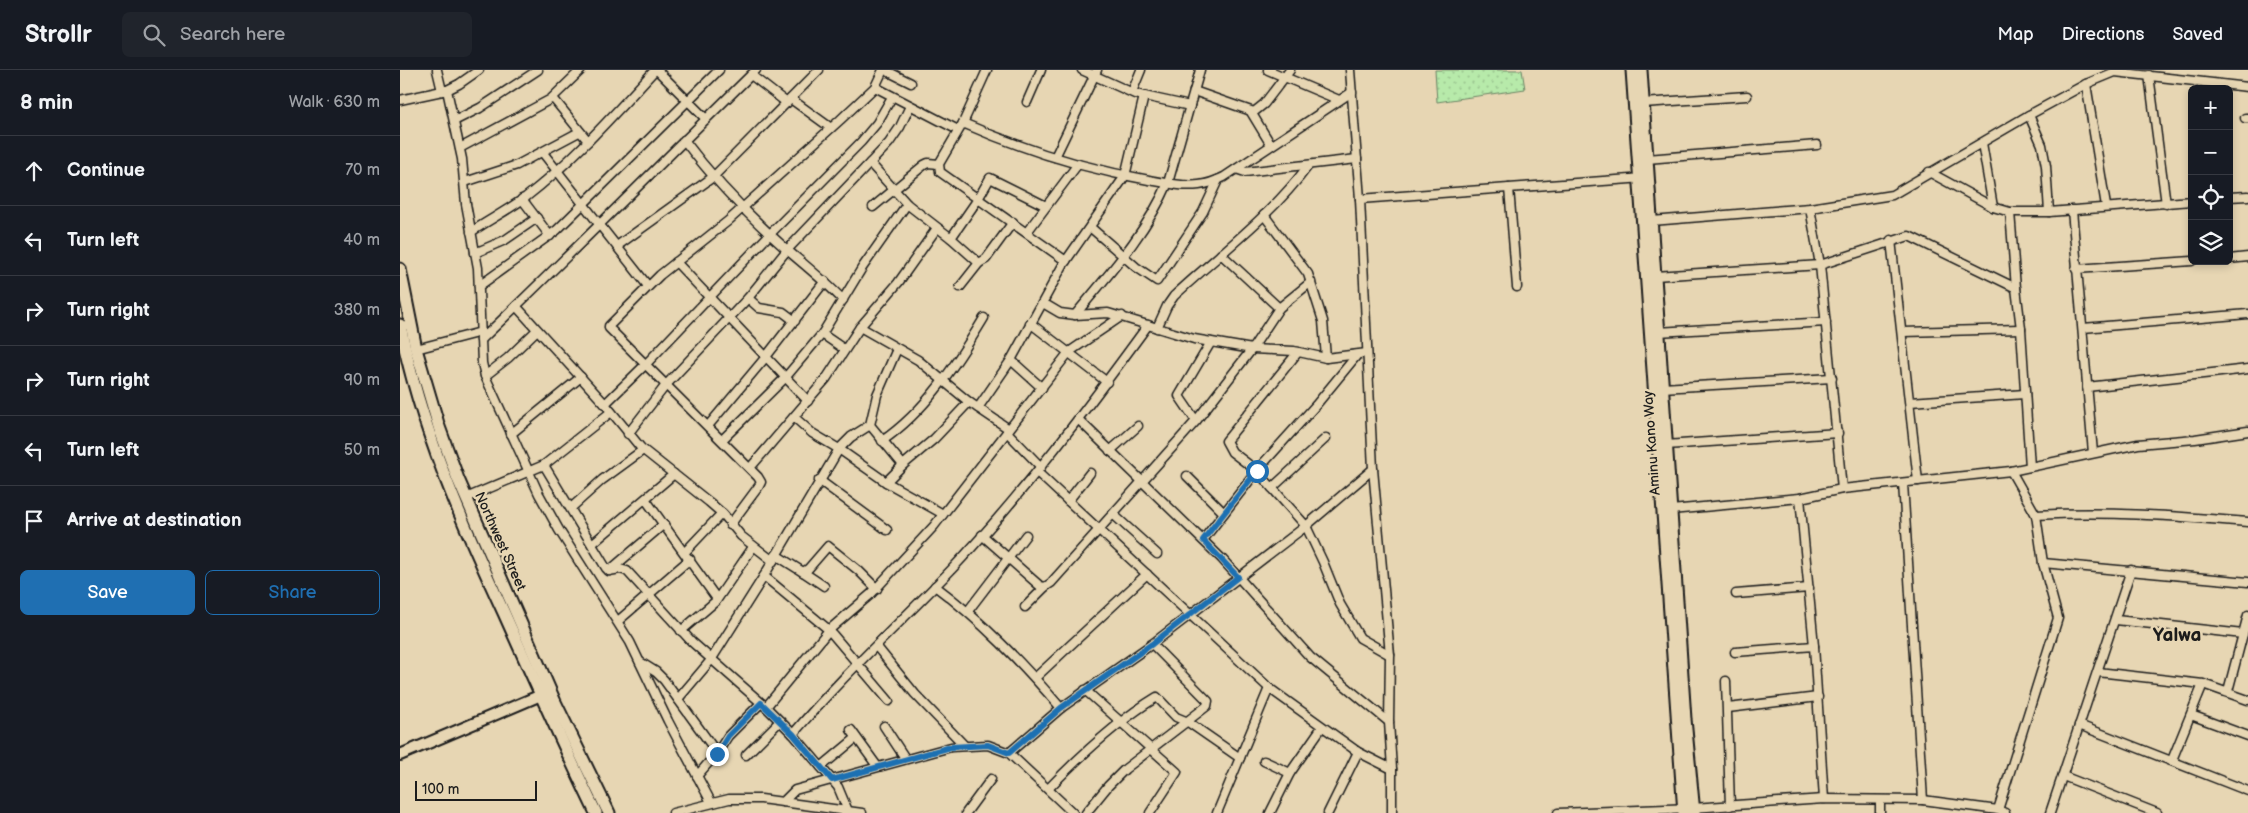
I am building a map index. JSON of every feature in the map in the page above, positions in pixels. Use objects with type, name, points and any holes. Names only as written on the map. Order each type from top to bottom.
[{"type":"main road","name":"Aminu Kano Way","points":[[1632,70],[1643,178],[1647,272],[1689,811]]},
{"type":"main road","name":"Aminu Kano Way","points":[[1641,70],[1647,159],[1643,178],[1652,221],[1689,811]]},
{"type":"main road","name":"Northwest Street","points":[[400,269],[416,349],[439,427],[466,498],[555,702],[609,813]]},
{"type":"main road","name":"Northwest Street","points":[[400,325],[411,378],[444,478],[596,813]]},
{"type":"street","points":[[437,70],[454,120],[460,148],[470,232],[479,286],[482,363],[485,376],[528,473],[559,530],[618,621],[711,802]]},
{"type":"street","points":[[400,100],[445,90],[459,84],[479,70]]},
{"type":"street","points":[[454,120],[480,108],[538,70]]},
{"type":"street","points":[[460,148],[553,98],[581,70]]},
{"type":"street","points":[[470,232],[522,199],[557,170],[588,141],[656,70],[706,119]]},
{"type":"street","points":[[479,286],[550,236],[688,102],[718,70]]},
{"type":"street","points":[[617,246],[713,177],[819,70]]},
{"type":"street","points":[[730,525],[760,482],[750,468],[609,326],[648,286],[728,221],[831,128],[875,87],[884,70],[911,83]]},
{"type":"street","points":[[987,70],[962,123],[939,164],[940,172],[1066,261]]},
{"type":"street","points":[[1027,102],[1041,70]]},
{"type":"street","points":[[1082,70],[1095,73],[1132,92],[1190,106]]},
{"type":"street","points":[[1132,92],[1141,70]]},
{"type":"street","points":[[1075,315],[1152,215],[1168,183],[1200,70]]},
{"type":"street","points":[[1268,70],[1340,100]]},
{"type":"street","points":[[1251,112],[1264,104],[1290,70]]},
{"type":"street","points":[[1350,70],[1360,199],[1373,469],[1390,655],[1389,722],[1392,813]]},
{"type":"street","points":[[1652,221],[1810,208],[1892,195],[2029,115],[2086,84],[2115,72],[2248,87]]},
{"type":"street","points":[[416,349],[481,336],[516,306],[753,73],[789,101],[831,128]]},
{"type":"street","points":[[1055,157],[1095,73]]},
{"type":"street","points":[[2149,75],[2166,204]]},
{"type":"street","points":[[2086,84],[2106,206]]},
{"type":"street","points":[[875,87],[958,130]]},
{"type":"street","points":[[1194,91],[1251,112],[1271,144]]},
{"type":"street","points":[[962,123],[1021,147],[1078,164],[1125,176],[1197,186],[1218,180],[1236,170],[1271,144],[1352,92]]},
{"type":"street","points":[[978,408],[1011,360],[1066,261],[1125,176],[1144,96]]},
{"type":"street","points":[[1643,103],[1747,96]]},
{"type":"street","points":[[604,404],[646,364],[874,128],[892,97]]},
{"type":"street","points":[[553,98],[588,141]]},
{"type":"street","points":[[628,434],[666,385],[729,320],[788,250],[889,143],[900,127],[910,106]]},
{"type":"street","points":[[2029,115],[2042,145],[2046,166],[2049,212]]},
{"type":"street","points":[[465,182],[517,166],[579,132]]},
{"type":"street","points":[[684,140],[713,177],[770,234],[825,281],[843,300]]},
{"type":"street","points":[[1982,143],[1993,207]]},
{"type":"street","points":[[1647,159],[1817,145]]},
{"type":"street","points":[[543,153],[648,286]]},
{"type":"street","points":[[1236,170],[1245,172],[1357,159]]},
{"type":"street","points":[[870,163],[907,204],[951,238],[979,263]]},
{"type":"street","points":[[873,207],[893,189],[928,163],[939,164]]},
{"type":"street","points":[[1027,232],[1078,164]]},
{"type":"street","points":[[1157,328],[1174,296],[1286,195],[1308,166]]},
{"type":"street","points":[[1929,172],[1993,207],[2010,212],[2049,212],[2106,206],[2188,201]]},
{"type":"street","points":[[951,238],[990,178],[1046,206]]},
{"type":"street","points":[[1360,199],[1643,178]]},
{"type":"street","points":[[1090,226],[1154,281],[1158,282],[1203,212],[1218,180]]},
{"type":"street","points":[[1509,188],[1517,287]]},
{"type":"street","points":[[2233,197],[2248,196]]},
{"type":"street","points":[[522,199],[550,236]]},
{"type":"street","points":[[722,440],[785,378],[822,334],[862,268],[907,204]]},
{"type":"street","points":[[1810,208],[1820,265],[1842,489]]},
{"type":"street","points":[[2072,210],[2093,453]]},
{"type":"street","points":[[2010,212],[2021,329],[2030,467]]},
{"type":"street","points":[[1264,215],[1304,267],[1311,282],[1323,321],[1326,358]]},
{"type":"street","points":[[474,253],[505,240],[536,218]]},
{"type":"street","points":[[960,287],[979,263],[986,259],[1013,222]]},
{"type":"street","points":[[750,468],[826,379],[860,327],[898,283],[936,228]]},
{"type":"street","points":[[1655,276],[1820,265],[1891,240],[1909,236],[2016,288]]},
{"type":"street","points":[[1891,240],[1903,332],[1918,481]]},
{"type":"street","points":[[1221,254],[1279,308]]},
{"type":"street","points":[[2233,258],[2248,257]]},
{"type":"street","points":[[2076,269],[2188,261]]},
{"type":"street","points":[[676,262],[765,358],[808,401]]},
{"type":"street","points":[[708,426],[765,358],[825,281]]},
{"type":"street","points":[[1025,607],[1114,516],[1196,421],[1252,349],[1279,308],[1311,282]]},
{"type":"street","points":[[748,298],[759,308],[782,312],[795,320]]},
{"type":"street","points":[[1043,303],[1060,313],[1075,315],[1104,312],[1211,342],[1252,349],[1298,352],[1326,358],[1367,353]]},
{"type":"street","points":[[516,306],[643,450],[722,513],[730,525],[753,547],[803,572],[824,586]]},
{"type":"street","points":[[2083,328],[2248,314]]},
{"type":"street","points":[[698,776],[717,754],[728,736],[763,705],[829,630],[877,589],[944,514],[1069,352],[1122,316]]},
{"type":"street","points":[[882,441],[913,416],[943,380],[984,318]]},
{"type":"street","points":[[1658,332],[1826,322]]},
{"type":"street","points":[[1030,323],[1107,382]]},
{"type":"street","points":[[793,734],[820,702],[877,647],[935,586],[1039,470],[1079,420],[1148,325]]},
{"type":"street","points":[[860,327],[918,360],[968,402],[1008,430],[1039,470],[1068,501],[1190,614],[1231,655],[1269,688],[1358,752],[1392,769]]},
{"type":"street","points":[[1903,332],[2021,329]]},
{"type":"street","points":[[485,376],[508,358],[537,330]]},
{"type":"street","points":[[822,334],[844,349]]},
{"type":"street","points":[[1196,421],[1179,396],[1211,342]]},
{"type":"street","points":[[678,698],[711,660],[764,576],[839,449],[851,437],[870,426],[877,395],[897,349]]},
{"type":"street","points":[[1298,352],[1226,441],[1232,452],[1257,471],[1306,526],[1340,604],[1360,638],[1390,655]]},
{"type":"street","points":[[1203,540],[1257,471],[1356,355]]},
{"type":"street","points":[[1011,360],[1042,388]]},
{"type":"street","points":[[2088,387],[2248,369]]},
{"type":"street","points":[[511,434],[580,377]]},
{"type":"street","points":[[1662,388],[1832,378]]},
{"type":"street","points":[[1910,402],[2026,394]]},
{"type":"street","points":[[886,482],[903,464],[934,439],[968,402]]},
{"type":"street","points":[[466,498],[544,465],[611,412]]},
{"type":"street","points":[[794,417],[812,433],[839,449],[886,482],[944,514]]},
{"type":"street","points":[[1079,420],[1203,540],[1310,657],[1389,722]]},
{"type":"street","points":[[870,426],[903,464]]},
{"type":"street","points":[[1110,451],[1138,426]]},
{"type":"street","points":[[1671,510],[1800,498],[1842,489],[2011,471],[2138,444],[2195,439],[2248,431]]},
{"type":"street","points":[[1666,444],[1838,433]]},
{"type":"street","points":[[1272,488],[1326,438]]},
{"type":"street","points":[[571,508],[602,480],[643,450]]},
{"type":"street","points":[[544,465],[609,571]]},
{"type":"street","points":[[1009,753],[1061,708],[1152,644],[1306,526],[1373,469]]},
{"type":"street","points":[[1558,813],[1689,811],[1824,799],[1923,800],[2001,811],[2058,626],[2056,610],[2043,563],[2036,516],[2011,471]]},
{"type":"street","points":[[1068,501],[1090,473]]},
{"type":"street","points":[[592,544],[646,500],[674,474]]},
{"type":"street","points":[[1187,476],[1224,514]]},
{"type":"street","points":[[819,480],[886,530]]},
{"type":"street","points":[[1903,483],[1923,800]]},
{"type":"street","points":[[1800,498],[1814,646],[1824,799]]},
{"type":"street","points":[[646,500],[717,599]]},
{"type":"street","points":[[685,552],[722,513]]},
{"type":"street","points":[[2036,516],[2106,513],[2248,522]]},
{"type":"street","points":[[1114,516],[1157,554]]},
{"type":"street","points":[[609,571],[664,524]]},
{"type":"street","points":[[982,534],[1040,586],[1045,587]]},
{"type":"street","points":[[968,611],[1026,535]]},
{"type":"street","points":[[803,572],[808,569],[828,546],[859,571],[877,589]]},
{"type":"street","points":[[681,631],[717,599],[753,547]]},
{"type":"street","points":[[618,621],[690,559]]},
{"type":"street","points":[[2043,563],[2248,582]]},
{"type":"street","points":[[609,571],[620,569],[627,571],[681,631],[793,734],[832,780],[855,812]]},
{"type":"street","points":[[2050,813],[2116,620],[2131,570]]},
{"type":"street","points":[[1034,678],[1147,574]]},
{"type":"street","points":[[764,576],[829,630],[889,700]]},
{"type":"street","points":[[935,586],[968,611],[1061,708]]},
{"type":"street","points":[[1736,594],[1808,588]]},
{"type":"street","points":[[2228,692],[2248,615]]},
{"type":"street","points":[[2116,620],[2243,634]]},
{"type":"street","points":[[1086,813],[1125,769],[1208,706],[1208,702],[1152,644]]},
{"type":"street","points":[[1735,652],[1814,646]]},
{"type":"street","points":[[877,647],[914,694],[964,745]]},
{"type":"street","points":[[640,662],[656,672],[678,698],[717,754]]},
{"type":"street","points":[[2098,672],[2203,684],[2248,700]]},
{"type":"street","points":[[1726,681],[1730,806]]},
{"type":"street","points":[[2172,760],[2203,684]]},
{"type":"street","points":[[1217,813],[1269,688]]},
{"type":"street","points":[[1085,690],[1177,772],[1150,813]]},
{"type":"street","points":[[401,753],[541,695]]},
{"type":"street","points":[[1048,789],[1071,765],[1122,722],[1156,697],[1176,717],[1188,722],[1240,758]]},
{"type":"street","points":[[1728,708],[1818,697]]},
{"type":"street","points":[[2190,715],[2248,736]]},
{"type":"street","points":[[746,755],[780,721]]},
{"type":"street","points":[[2079,725],[2248,791]]},
{"type":"street","points":[[884,726],[905,758]]},
{"type":"street","points":[[1270,813],[1290,772],[1322,727]]},
{"type":"street","points":[[851,730],[877,766]]},
{"type":"street","points":[[821,767],[856,738]]},
{"type":"street","points":[[783,802],[795,790],[905,758],[964,745],[988,745],[1009,753],[1073,813]]},
{"type":"street","points":[[1328,813],[1358,752]]},
{"type":"street","points":[[1264,760],[1290,772]]},
{"type":"street","points":[[2063,776],[2157,813]]},
{"type":"street","points":[[966,813],[991,779]]},
{"type":"street","points":[[673,813],[711,802],[730,799],[783,802],[855,812]]},
{"type":"street","points":[[1880,800],[1880,813]]},
{"type":"street","points":[[802,804],[802,813]]},
{"type":"green space","points":[[1435,70],[1522,70],[1525,89],[1437,102]]},
{"type":"district","name":"Yalwa","points":[[2177,634]]},
{"type":"route","points":[[717,754],[728,736],[761,703],[793,734],[832,780],[905,758],[964,745],[988,745],[1009,753],[1061,708],[1152,644],[1238,577],[1203,540],[1257,471]]}]
